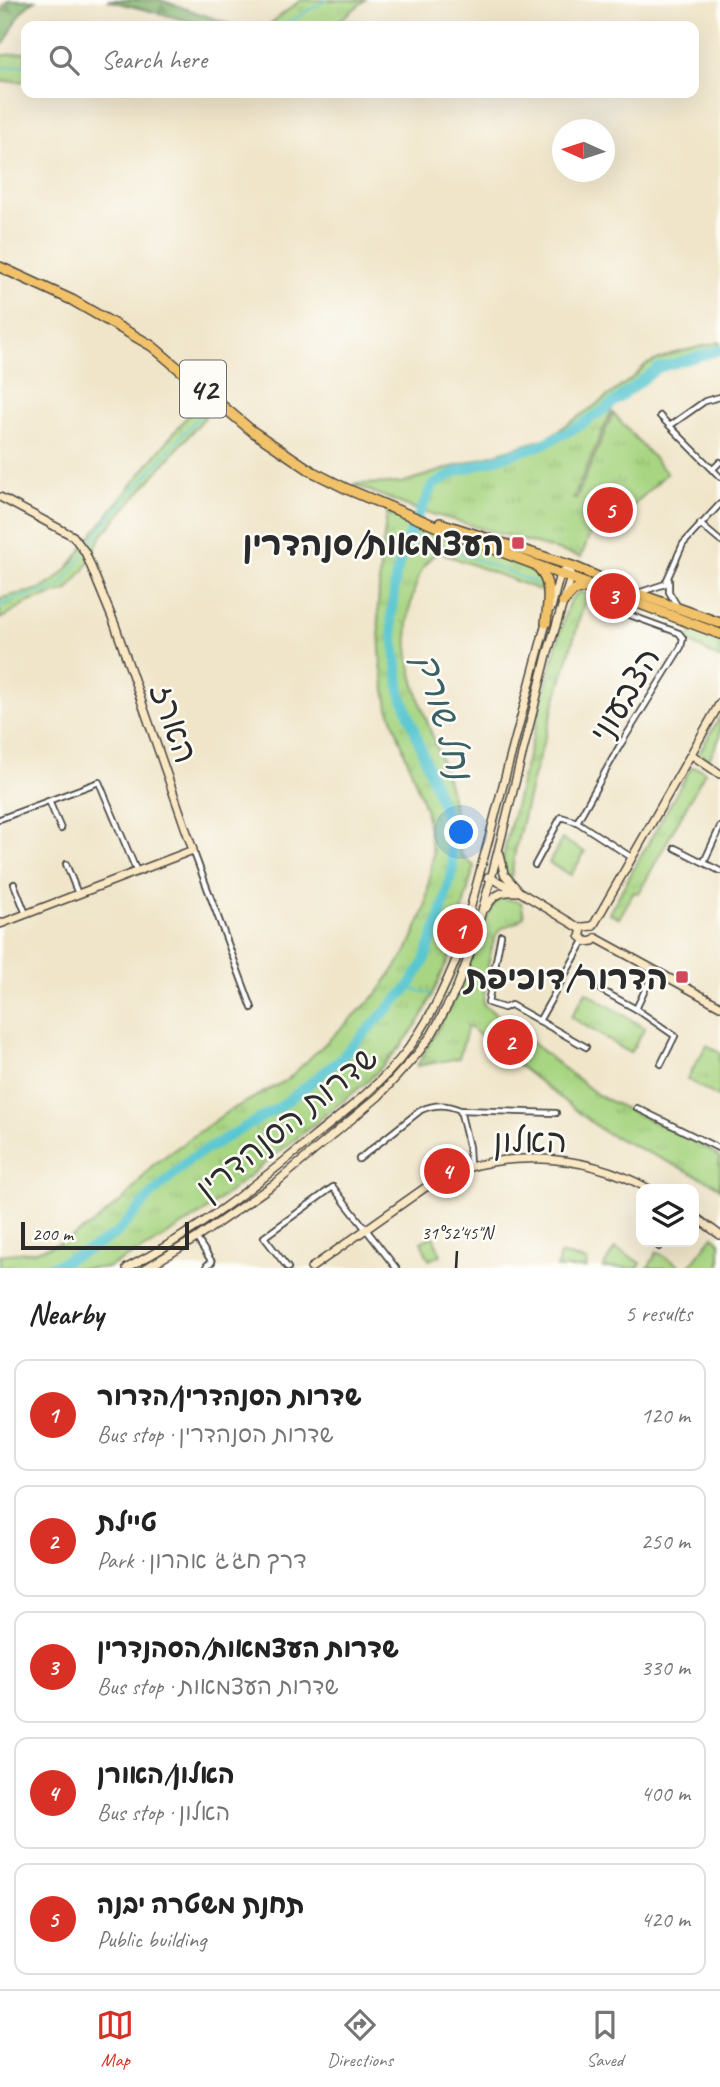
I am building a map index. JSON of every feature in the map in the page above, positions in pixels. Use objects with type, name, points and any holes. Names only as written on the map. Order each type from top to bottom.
[{"type":"highway","name":"42","points":[[0,267],[72,300],[152,346],[252,431],[313,472],[347,489],[404,513],[454,526],[570,566],[719,623]]},
{"type":"highway","name":"42","points":[[422,519],[459,536],[720,634]]},
{"type":"highway","points":[[534,562],[544,573],[548,584],[546,623]]},
{"type":"highway","points":[[563,602],[574,590],[594,586]]},
{"type":"main road","name":"הארז","points":[[0,497],[73,536],[84,549],[115,625],[193,850]]},
{"type":"main road","points":[[560,573],[570,566]]},
{"type":"main road","name":"שדרות הסנהדרין","points":[[146,1268],[195,1240],[277,1182],[388,1087],[418,1054],[446,1010],[469,956],[479,923],[547,655],[571,577],[570,566]]},
{"type":"main road","name":"שדרות הסנהדרין","points":[[127,1268],[175,1240],[253,1187],[391,1070],[421,1031],[458,955],[560,573]]},
{"type":"main road","points":[[593,926],[720,703]]},
{"type":"main road","points":[[692,755],[720,774]]},
{"type":"main road","points":[[502,836],[502,869],[520,892]]},
{"type":"main road","points":[[0,924],[193,850]]},
{"type":"main road","points":[[481,874],[520,892],[582,929]]},
{"type":"main road","points":[[479,923],[494,897],[503,892],[520,892]]},
{"type":"main road","points":[[588,925],[593,926],[597,930],[596,938],[591,942],[584,941],[580,936],[582,929],[588,925]]},
{"type":"main road","points":[[596,938],[720,1006]]},
{"type":"main road","name":"האלון","points":[[311,1268],[440,1178],[470,1167],[508,1158],[596,1166],[637,1184]]},
{"type":"main road","points":[[699,1220],[720,1236]]},
{"type":"street","points":[[671,425],[705,401],[720,397]]},
{"type":"street","points":[[660,416],[720,477]]},
{"type":"street","points":[[712,470],[720,462]]},
{"type":"street","points":[[637,593],[662,587],[669,579],[683,544],[720,504]]},
{"type":"street","points":[[700,524],[720,541]]},
{"type":"street","points":[[669,579],[669,592],[678,608]]},
{"type":"street","name":"הצבעוני","points":[[577,822],[619,747],[681,647],[683,638],[679,633],[594,602]]},
{"type":"street","points":[[0,819],[99,782],[137,872]]},
{"type":"street","points":[[49,801],[61,829]]},
{"type":"street","points":[[535,865],[561,817],[577,822],[631,857]]},
{"type":"street","points":[[704,862],[720,827]]},
{"type":"street","points":[[675,848],[720,871]]},
{"type":"street","name":"הארז","points":[[193,850],[252,1008]]},
{"type":"street","points":[[66,864],[78,894]]},
{"type":"street","points":[[14,884],[26,914]]},
{"type":"street","points":[[501,935],[488,1003],[504,1008],[511,1004],[586,1047]]},
{"type":"street","points":[[540,1021],[584,941]]},
{"type":"street","points":[[636,1009],[654,971]]},
{"type":"street","points":[[601,990],[636,1009],[675,1036],[661,1064]]},
{"type":"street","points":[[359,1159],[421,1110],[433,1105],[460,1111],[556,1113]]},
{"type":"street","points":[[637,1108],[720,1149]]},
{"type":"street","points":[[460,1111],[469,1147],[470,1167]]},
{"type":"street","points":[[288,1268],[264,1237],[333,1187],[396,1268]]},
{"type":"street","points":[[199,1242],[212,1262],[206,1265],[208,1268]]},
{"type":"green space","points":[[8,0],[35,0],[22,11],[4,44],[0,45],[0,12]]},
{"type":"green space","points":[[107,0],[161,0],[221,21],[189,21]]},
{"type":"green space","points":[[301,0],[365,0],[339,21],[274,21]]},
{"type":"green space","points":[[21,53],[21,81],[0,82],[0,56]]},
{"type":"green space","points":[[720,342],[720,353],[647,372],[613,407],[573,499],[576,499],[613,413],[667,473],[632,507],[617,515],[622,496],[607,492],[581,557],[412,508],[353,484],[401,483],[547,438],[635,376],[645,365],[671,354]]},
{"type":"green space","points":[[194,408],[205,417],[102,535],[86,567],[68,590],[29,602],[0,619],[0,599],[45,587],[64,572]]},
{"type":"green space","points":[[387,513],[520,566],[541,578],[544,592],[439,552],[424,566],[416,585],[409,612],[407,637],[410,662],[415,686],[450,791],[461,855],[474,866],[450,956],[422,1017],[401,1046],[369,1080],[204,1212],[153,1244],[107,1268],[0,1268],[0,1255],[36,1251],[63,1242],[93,1224],[125,1198],[153,1165],[227,1112],[287,1080],[377,994],[408,949],[425,909],[433,855],[425,808],[388,707],[381,666],[378,611],[380,566]]},
{"type":"green space","points":[[578,592],[587,593],[532,781],[511,877],[507,875],[503,859],[506,842],[559,635],[569,602]]},
{"type":"green space","points":[[693,629],[720,640],[720,659],[688,641]]},
{"type":"green space","points":[[720,717],[720,737],[709,759],[699,753]]},
{"type":"green space","points":[[691,767],[705,772],[639,893],[634,892],[619,918],[609,913]]},
{"type":"green space","points":[[562,839],[585,852],[571,875],[549,863]]},
{"type":"green space","points":[[499,898],[521,902],[524,916],[501,929],[493,942],[483,1004],[599,1096],[706,1147],[720,1158],[720,1189],[713,1183],[604,1132],[468,1026],[459,1058],[417,1066],[456,993],[484,923]]},
{"type":"green space","points":[[586,992],[645,1028],[630,1053],[571,1017]]},
{"type":"green space","points":[[707,1045],[720,1053],[720,1098],[687,1079]]},
{"type":"green space","points":[[433,1236],[441,1255],[429,1260],[421,1242]]},
{"type":"green space","points":[[713,1236],[720,1242],[720,1268],[688,1268]]},
{"type":"green space","points":[[615,1248],[641,1263],[638,1268],[603,1268]]},
{"type":"green space","points":[[657,1252],[679,1265],[677,1268],[648,1268]]},
{"type":"green space","points":[[560,1254],[587,1261],[586,1268],[557,1268]]},
{"type":"waterway","points":[[291,21],[327,0]]},
{"type":"waterway","points":[[0,68],[21,66]]},
{"type":"waterway","name":"נחל שורק","points":[[48,1268],[91,1249],[117,1233],[152,1194],[190,1159],[281,1106],[337,1062],[408,988],[423,964],[441,914],[453,868],[448,822],[400,691],[391,617],[396,575],[407,540],[433,485],[456,472],[541,445],[570,431],[601,412],[658,368],[720,350]]},
{"type":"waterway","points":[[86,551],[104,524],[200,415]]},
{"type":"waterway","points":[[407,540],[412,537],[422,538],[536,583]]},
{"type":"waterway","points":[[0,606],[12,600],[59,588],[83,556]]},
{"type":"waterway","points":[[408,988],[432,994]]},
{"type":"place","name":"תחנת משטרה יבנה","points":[[610,510]]},
{"type":"place","name":"העצמאות/סנהדרין","points":[[518,543]]},
{"type":"place","name":"שדרות העצמאות/הסהנדרין","points":[[613,596]]},
{"type":"place","name":"שדרות הסנהדרין/הדרור","points":[[460,931]]},
{"type":"place","name":"הדרור/דוכיפת","points":[[682,977]]},
{"type":"place","name":"טיילת","points":[[510,1042]]},
{"type":"place","name":"האלון/האורן","points":[[447,1171]]}]
